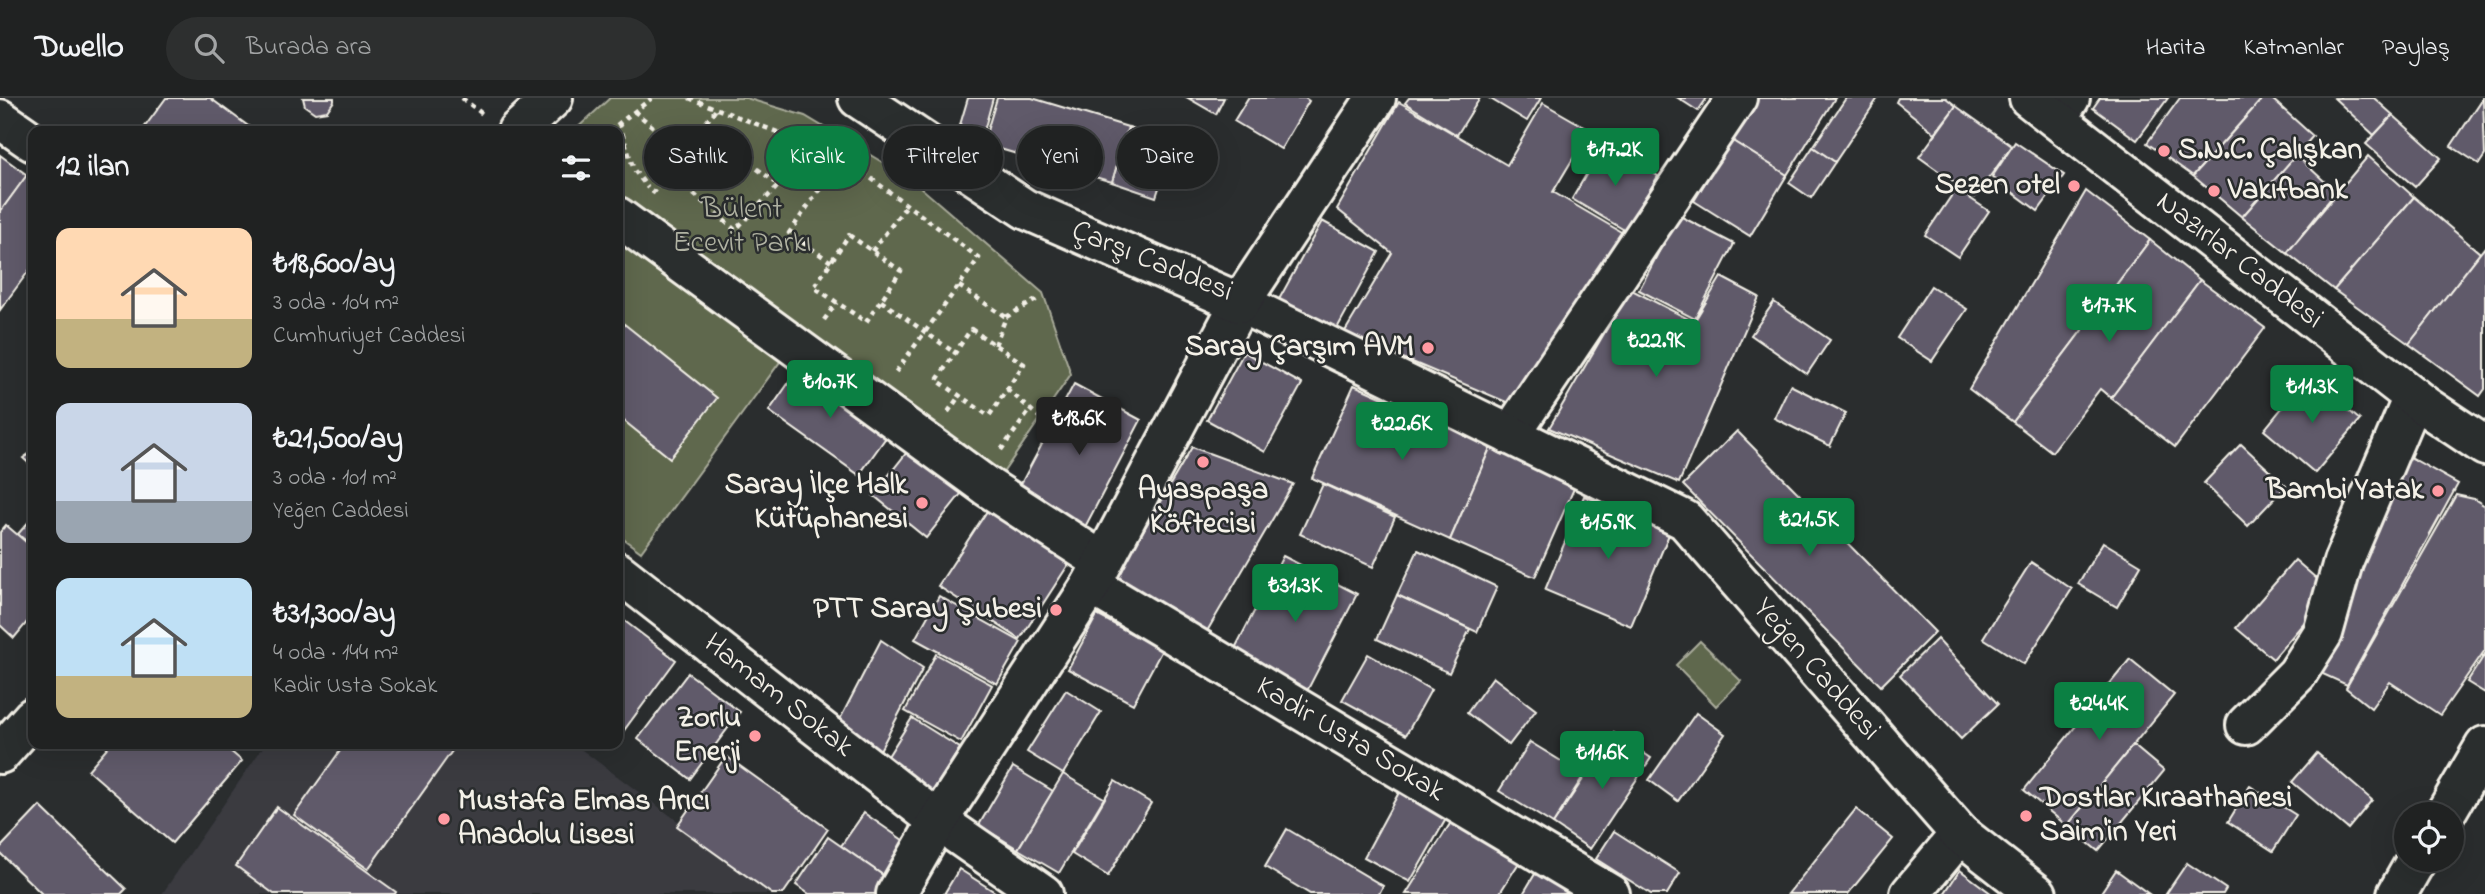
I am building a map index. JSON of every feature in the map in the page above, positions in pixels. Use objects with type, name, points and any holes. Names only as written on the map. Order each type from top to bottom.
[{"type":"main road","points":[[522,126],[553,98]]},
{"type":"main road","name":"Çarşı Caddesi","points":[[858,98],[1025,209],[1240,303],[1376,98]]},
{"type":"main road","points":[[1510,435],[1737,98]]},
{"type":"main road","name":"Nazırlar Caddesi","points":[[2052,105],[2413,397],[2485,446]]},
{"type":"main road","points":[[0,119],[28,139]]},
{"type":"main road","name":"Kadir Usta Sokak","points":[[623,220],[986,486],[1097,574],[1610,894]]},
{"type":"main road","points":[[896,894],[938,821],[1097,574],[1240,303]]},
{"type":"main road","name":"Yeğen Caddesi","points":[[1240,303],[1685,520],[1960,834],[2037,894]]},
{"type":"main road","points":[[2246,725],[2297,674],[2323,633],[2343,562],[2413,397]]},
{"type":"main road","name":"Hamam Sokak","points":[[623,576],[938,821],[1043,894]]},
{"type":"main road","points":[[0,754],[28,723]]},
{"type":"main road","points":[[2452,802],[2485,747]]},
{"type":"main road","points":[[1910,894],[1960,834]]},
{"type":"main road","points":[[2397,894],[2410,872]]},
{"type":"path","points":[[615,126],[652,98]]},
{"type":"path","points":[[689,98],[766,127]]},
{"type":"path","points":[[703,126],[717,108]]},
{"type":"path","points":[[634,111],[652,126]]},
{"type":"path","points":[[623,138],[634,170],[660,204]]},
{"type":"path","points":[[726,145],[779,185],[735,230],[689,190],[705,170],[726,145]]},
{"type":"path","points":[[869,177],[979,258],[893,376]]},
{"type":"path","points":[[652,194],[656,189]]},
{"type":"path","points":[[819,190],[789,233],[831,262]]},
{"type":"path","points":[[872,251],[907,205]]},
{"type":"path","points":[[849,235],[901,271],[866,322],[814,287],[831,262],[849,235]]},
{"type":"path","points":[[959,286],[1006,317]]},
{"type":"path","points":[[995,345],[1006,317],[1038,299]]},
{"type":"path","points":[[881,301],[955,353]]},
{"type":"path","points":[[971,329],[1024,365],[989,416],[937,380],[955,353],[971,329]]},
{"type":"path","points":[[1007,389],[1046,423]]},
{"type":"shaded area","name":"Mustafa Elmas Arıcı Anadolu Lisesi","points":[[262,749],[581,749],[776,894],[162,894]]},
{"type":"green space","name":"Bülent Ecevit Parkı","points":[[610,98],[746,98],[805,116],[822,126],[766,126],[766,189],[869,189],[869,154],[883,163],[883,189],[922,189],[1043,293],[1071,374],[998,480],[796,340],[641,552],[623,539],[623,126],[579,126]]},
{"type":"green space","points":[[1700,641],[1741,681],[1716,706],[1676,665]]},
{"type":"building","points":[[166,98],[210,98],[248,126],[145,126]]},
{"type":"building","points":[[303,98],[334,98],[334,101],[327,111],[315,113],[305,106]]},
{"type":"building","points":[[968,98],[993,98],[985,126],[960,126]]},
{"type":"building","points":[[997,98],[1032,98],[1125,126],[1117,126],[1117,165],[1112,182],[1103,179],[1103,126],[1017,126],[1017,154],[1003,150],[1003,126],[988,126]]},
{"type":"building","points":[[1188,98],[1224,98],[1216,114]]},
{"type":"building","points":[[1248,98],[1305,98],[1309,101],[1281,149],[1234,121]]},
{"type":"building","points":[[1409,98],[1480,98],[1457,135],[1405,103]]},
{"type":"building","points":[[1489,98],[1541,98],[1527,121]]},
{"type":"building","points":[[1678,98],[1707,98],[1698,111]]},
{"type":"building","points":[[1757,98],[1835,98],[1787,175],[1731,140]]},
{"type":"building","points":[[1846,98],[1878,98],[1835,162],[1813,147]]},
{"type":"building","points":[[1898,98],[1946,98],[1956,106],[1935,133],[1896,102]]},
{"type":"building","points":[[2100,98],[2168,98],[2137,140],[2093,108]]},
{"type":"building","points":[[2180,98],[2263,98],[2193,176],[2147,143]]},
{"type":"building","points":[[2263,98],[2271,98],[2313,136],[2242,217],[2193,176]]},
{"type":"building","points":[[2334,98],[2374,98],[2393,115],[2374,135]]},
{"type":"building","points":[[2483,98],[2485,155],[2479,164],[2451,146]]},
{"type":"building","points":[[1399,102],[1507,165],[1543,103],[1590,130],[1553,192],[1628,236],[1525,410],[1344,333],[1392,253],[1337,209]]},
{"type":"building","points":[[1956,106],[2012,146],[1975,197],[1919,157]]},
{"type":"building","points":[[2393,115],[2441,158],[2415,187],[2366,144]]},
{"type":"building","points":[[1731,140],[1787,175],[1750,236],[1694,201]]},
{"type":"building","points":[[2015,142],[2064,175],[2038,211],[1992,177]]},
{"type":"building","points":[[1604,144],[1658,176],[1626,231],[1572,199]]},
{"type":"building","points":[[1813,147],[1835,162],[1811,198],[1789,183]]},
{"type":"building","points":[[0,155],[27,175],[0,212]]},
{"type":"building","points":[[2296,155],[2336,192],[2287,253],[2242,217]]},
{"type":"building","points":[[2368,156],[2414,197],[2334,290],[2287,253]]},
{"type":"building","points":[[1117,166],[1117,184],[1112,182]]},
{"type":"building","points":[[27,175],[28,272],[0,310],[0,212]]},
{"type":"building","points":[[1133,189],[1159,189],[1156,197]]},
{"type":"building","points":[[1956,189],[1989,211],[1958,257],[1925,235]]},
{"type":"building","points":[[2086,191],[2150,240],[2013,422],[1969,389]]},
{"type":"building","points":[[2414,197],[2480,253],[2409,344],[2334,290]]},
{"type":"building","points":[[1678,215],[1734,244],[1695,319],[1639,290]]},
{"type":"building","points":[[1322,221],[1379,252],[1334,334],[1277,303]]},
{"type":"building","points":[[2150,240],[2200,280],[2111,398],[2100,389],[2052,452],[2013,422]]},
{"type":"building","points":[[2485,247],[2485,389],[2480,396],[2409,344]]},
{"type":"building","points":[[1721,277],[1759,297],[1679,483],[1549,428],[1630,289],[1694,322]]},
{"type":"building","points":[[2200,280],[2265,328],[2175,447],[2111,398]]},
{"type":"building","points":[[1931,286],[1967,309],[1932,361],[1897,338]]},
{"type":"building","points":[[1774,302],[1830,340],[1807,374],[1751,335]]},
{"type":"building","points":[[623,323],[717,398],[670,458],[623,420]]},
{"type":"building","points":[[1244,352],[1302,384],[1265,452],[1207,420]]},
{"type":"building","points":[[802,364],[892,429],[859,475],[769,411]]},
{"type":"building","points":[[2308,376],[2360,420],[2315,473],[2264,430]]},
{"type":"building","points":[[1074,384],[1141,420],[1084,529],[1016,493]]},
{"type":"building","points":[[1354,385],[1491,446],[1450,540],[1312,478]]},
{"type":"building","points":[[1790,385],[1846,413],[1830,446],[1774,418]]},
{"type":"building","points":[[1737,431],[1935,632],[1881,686],[1683,485]]},
{"type":"building","points":[[915,442],[968,485],[926,538],[873,495]]},
{"type":"building","points":[[2241,444],[2286,486],[2248,526],[2204,483]]},
{"type":"building","points":[[1491,446],[1576,484],[1535,577],[1450,540]]},
{"type":"building","points":[[1192,447],[1293,484],[1206,633],[1112,584]]},
{"type":"building","points":[[2399,451],[2458,484],[2347,685],[2314,670]]},
{"type":"building","points":[[1323,484],[1395,517],[1373,567],[1300,534]]},
{"type":"building","points":[[2456,495],[2474,499],[2485,506],[2485,650],[2440,715],[2390,682],[2371,708],[2346,688]]},
{"type":"building","points":[[1584,496],[1670,532],[1631,626],[1545,590]]},
{"type":"building","points":[[991,505],[1072,559],[1020,639],[938,586]]},
{"type":"building","points":[[28,523],[28,543],[18,534]]},
{"type":"building","points":[[6,525],[28,544],[28,621],[14,638],[0,625],[0,532]]},
{"type":"building","points":[[2103,542],[2141,565],[2117,607],[2078,584]]},
{"type":"building","points":[[1418,550],[1497,587],[1477,632],[1397,595]]},
{"type":"building","points":[[1283,556],[1357,594],[1306,693],[1232,654]]},
{"type":"building","points":[[2295,560],[2331,591],[2273,659],[2236,628]]},
{"type":"building","points":[[2031,562],[2072,589],[2024,664],[1983,638]]},
{"type":"building","points":[[1397,595],[1470,629],[1449,673],[1377,639]]},
{"type":"building","points":[[939,596],[1021,642],[997,684],[915,639]]},
{"type":"building","points":[[1097,615],[1162,650],[1133,704],[1068,669]]},
{"type":"building","points":[[623,620],[676,660],[623,732]]},
{"type":"building","points":[[1937,639],[1998,704],[1961,739],[1900,675]]},
{"type":"building","points":[[881,640],[923,668],[877,756],[837,725]]},
{"type":"building","points":[[936,654],[992,685],[961,742],[905,711]]},
{"type":"building","points":[[1368,654],[1431,690],[1406,735],[1342,700]]},
{"type":"building","points":[[2485,654],[2485,693],[2467,682]]},
{"type":"building","points":[[2130,659],[2174,695],[2067,826],[2024,790]]},
{"type":"building","points":[[688,673],[740,712],[690,779],[638,739]]},
{"type":"building","points":[[1493,677],[1536,710],[1509,745],[1467,713]]},
{"type":"building","points":[[1066,690],[1101,712],[1063,774],[1027,752]]},
{"type":"building","points":[[1696,713],[1725,734],[1678,801],[1649,780]]},
{"type":"building","points":[[912,718],[960,748],[933,791],[885,761]]},
{"type":"building","points":[[1614,733],[1651,758],[1590,849],[1553,824]]},
{"type":"building","points":[[1530,742],[1584,775],[1553,824],[1499,791]]},
{"type":"building","points":[[2133,745],[2164,771],[2098,851],[2067,826]]},
{"type":"building","points":[[106,749],[228,749],[242,761],[172,843],[88,770]]},
{"type":"building","points":[[341,749],[453,749],[368,869],[294,815]]},
{"type":"building","points":[[2317,753],[2372,800],[2348,829],[2292,782]]},
{"type":"building","points":[[726,756],[828,829],[783,894],[772,894],[677,826]]},
{"type":"building","points":[[1013,767],[1053,791],[1018,849],[979,825]]},
{"type":"building","points":[[1063,774],[1104,798],[1059,873],[1018,849]]},
{"type":"building","points":[[1115,781],[1151,803],[1108,876],[1072,854]]},
{"type":"building","points":[[1403,785],[1450,812],[1410,882],[1364,857]]},
{"type":"building","points":[[2250,786],[2296,815],[2273,851],[2228,822]]},
{"type":"building","points":[[40,806],[126,889],[121,894],[42,894],[0,853],[0,848]]},
{"type":"building","points":[[277,807],[396,892],[395,894],[274,894],[236,866]]},
{"type":"building","points":[[1856,809],[1893,839],[1848,894],[1788,894]]},
{"type":"building","points":[[864,813],[910,845],[887,878],[841,846]]},
{"type":"building","points":[[1455,816],[1522,858],[1499,894],[1406,894]]},
{"type":"building","points":[[1287,829],[1383,886],[1379,894],[1310,894],[1265,867]]},
{"type":"building","points":[[1614,831],[1680,873],[1667,894],[1651,894],[1596,859]]},
{"type":"building","points":[[828,837],[887,878],[876,894],[809,894],[796,885]]},
{"type":"building","points":[[2187,863],[2226,889],[2223,894],[2166,894]]},
{"type":"building","points":[[959,869],[998,894],[944,894]]},
{"type":"building","points":[[1538,869],[1579,894],[1523,894]]},
{"type":"building","points":[[1960,870],[1992,894],[1944,894]]},
{"type":"building","points":[[2116,870],[2149,894],[2100,894]]},
{"type":"place","name":"S.N.C. Çalışkan","points":[[2164,151]]},
{"type":"place","name":"Sezen otel","points":[[2074,186]]},
{"type":"place","name":"Vakıfbank","points":[[2214,191]]},
{"type":"place","name":"Saray Çarşım AVM","points":[[1428,348]]},
{"type":"place","name":"Ayaspaşa Köftecisi","points":[[1203,462]]},
{"type":"place","name":"Bambi Yatak","points":[[2438,491]]},
{"type":"place","name":"Saray İlçe Halk Kütüphanesi","points":[[922,503]]},
{"type":"place","name":"PTT Saray Şubesi","points":[[1056,610]]},
{"type":"place","name":"Zorlu Enerji","points":[[755,736]]},
{"type":"place","name":"Dostlar Kıraathanesi Saim'in Yeri","points":[[2026,816]]},
{"type":"place","name":"Mustafa Elmas Arıcı Anadolu Lisesi","points":[[444,819]]}]
